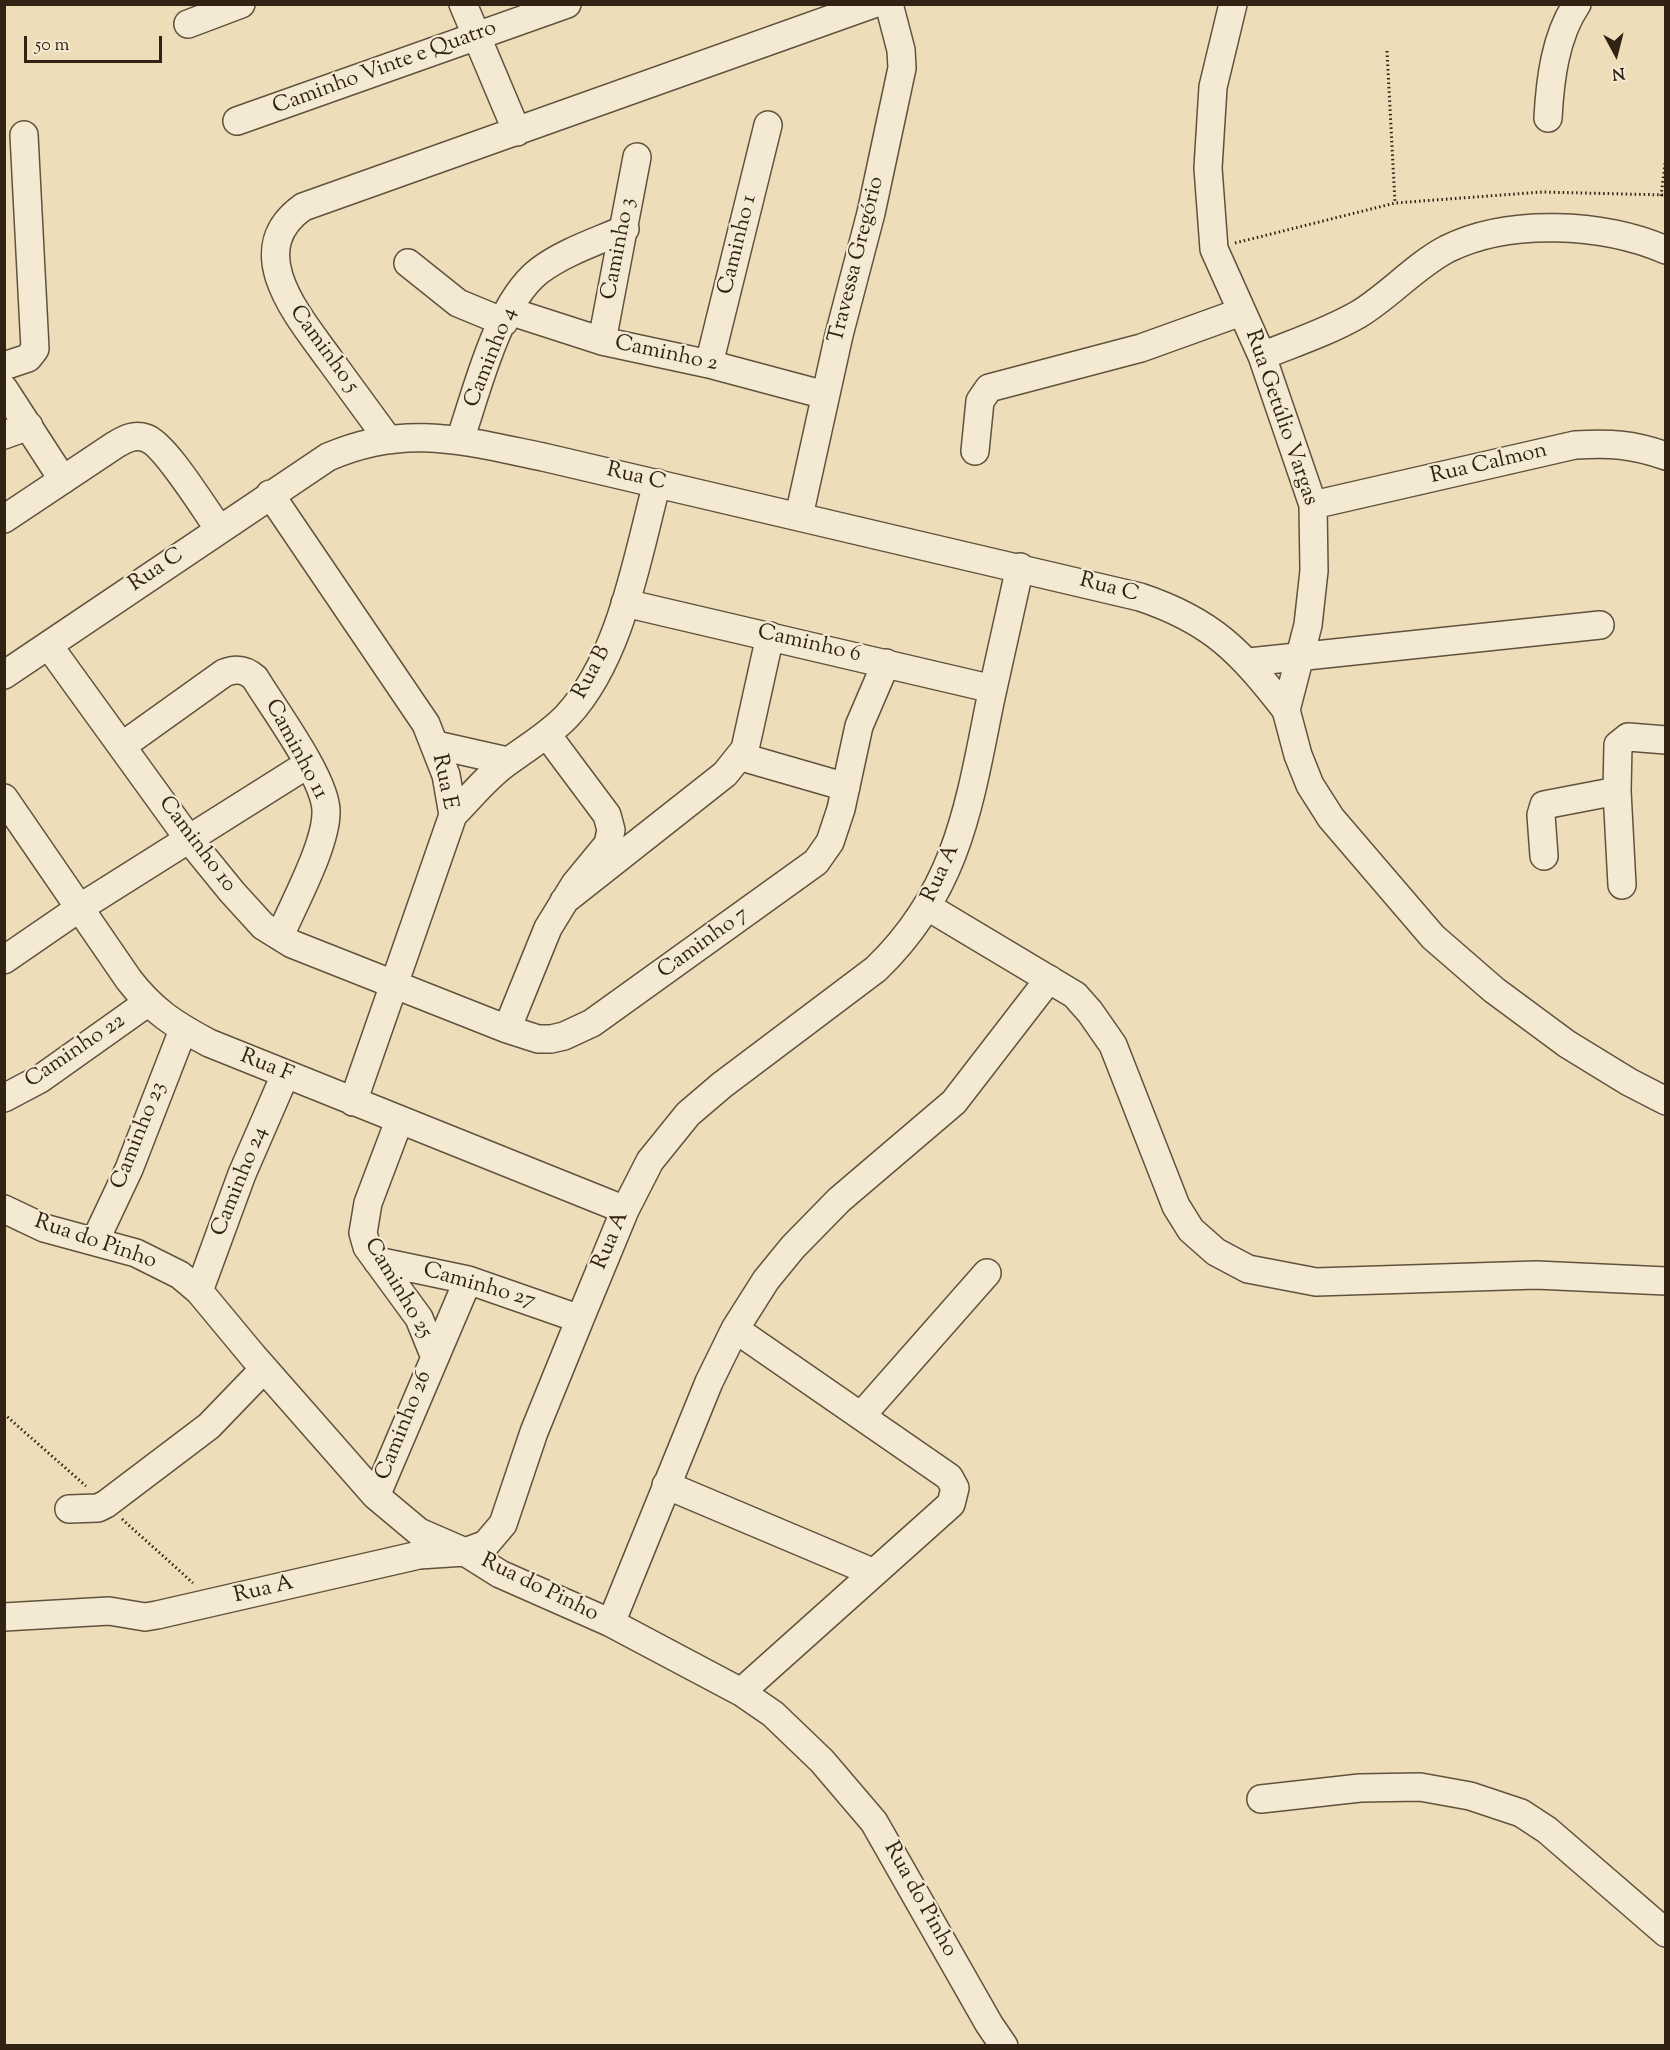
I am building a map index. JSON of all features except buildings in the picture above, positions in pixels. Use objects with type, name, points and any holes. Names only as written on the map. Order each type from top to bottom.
[{"type":"street","points":[[188,24],[241,4]]},
{"type":"street","points":[[464,4],[517,132],[873,4]]},
{"type":"street","name":"Caminho Vinte e Quatro","points":[[237,121],[567,4]]},
{"type":"street","name":"Travessa Gregório","points":[[799,516],[825,395],[871,213],[902,68],[901,50],[889,4]]},
{"type":"street","name":"Rua Getúlio Vargas","points":[[1233,4],[1213,87],[1208,168],[1214,249],[1262,356],[1313,505],[1314,571],[1308,625],[1286,710]]},
{"type":"street","points":[[1548,118],[1550,86],[1557,56],[1570,13],[1576,4]]},
{"type":"street","name":"Caminho 1","points":[[709,364],[768,126]]},
{"type":"street","name":"Caminho 5","points":[[387,438],[287,300],[278,273],[276,254],[282,227],[289,217],[303,207],[517,132]]},
{"type":"street","points":[[4,366],[28,358],[35,349],[24,135]]},
{"type":"street","name":"Caminho 3","points":[[602,341],[637,157]]},
{"type":"street","name":"Caminho 4","points":[[460,440],[506,316],[527,282],[546,266],[625,229]]},
{"type":"street","points":[[1262,356],[1336,326],[1361,313],[1447,250],[1501,231],[1559,230],[1607,233],[1632,238],[1665,250]]},
{"type":"street","name":"Caminho 2","points":[[408,263],[458,303],[602,341],[709,364],[825,395]]},
{"type":"street","points":[[975,451],[980,401],[990,388],[1141,348],[1241,312]]},
{"type":"street","points":[[4,389],[16,431],[63,480]]},
{"type":"street","name":"Rua C","points":[[4,675],[328,457],[354,446],[406,436],[460,440],[657,483],[1020,567],[1169,606],[1200,624],[1249,662],[1286,710]]},
{"type":"street","points":[[4,519],[126,438],[145,437],[160,447],[219,529]]},
{"type":"street","name":"Rua Calmon","points":[[1313,505],[1575,445],[1614,443],[1644,448],[1665,456]]},
{"type":"street","name":"Rua B","points":[[453,815],[507,761],[548,736],[568,715],[593,681],[625,603],[657,483]]},
{"type":"street","name":"Rua E","points":[[270,494],[414,706],[436,745],[446,775],[453,815],[392,983],[353,1102]]},
{"type":"street","name":"Rua A","points":[[4,1617],[109,1611],[146,1617],[410,1557],[465,1552],[486,1544],[502,1524],[534,1432],[580,1319],[625,1210],[650,1161],[688,1114],[722,1085],[876,969],[898,948],[928,907],[942,883],[963,824],[1020,567]]},
{"type":"street","name":"Caminho 6","points":[[625,603],[770,636],[883,670],[992,695]]},
{"type":"street","points":[[1249,662],[1600,625]]},
{"type":"street","points":[[564,901],[725,774],[742,757],[770,636]]},
{"type":"street","name":"Caminho 10","points":[[49,646],[188,838],[247,910],[264,926],[280,936],[392,983]]},
{"type":"street","name":"Caminho 11","points":[[122,746],[224,673],[232,669],[241,670],[255,678],[308,764],[324,796],[326,811],[325,823],[313,858],[280,936]]},
{"type":"street","name":"Caminho 7","points":[[392,983],[538,1039],[551,1039],[576,1032],[706,943],[823,855],[830,842],[846,787],[862,717],[883,670]]},
{"type":"street","points":[[1286,710],[1298,755],[1310,785],[1321,802],[1433,937],[1494,990],[1550,1032],[1629,1082],[1665,1101]]},
{"type":"street","points":[[507,1029],[537,952],[564,901],[605,851],[611,830],[607,814],[548,736]]},
{"type":"street","points":[[1622,885],[1616,754],[1621,740],[1638,737],[1665,740]]},
{"type":"street","points":[[436,745],[507,761]]},
{"type":"street","points":[[742,757],[846,787]]},
{"type":"street","points":[[4,960],[188,838],[308,764]]},
{"type":"street","points":[[1544,856],[1541,815],[1544,805],[1617,792]]},
{"type":"street","name":"Rua F","points":[[9,813],[81,907],[147,1003],[183,1030],[285,1075],[625,1210]]},
{"type":"street","points":[[928,907],[1075,994],[1113,1045],[1176,1206],[1191,1230],[1216,1252],[1248,1269],[1316,1282],[1536,1275],[1665,1281]]},
{"type":"street","points":[[610,1623],[666,1485],[735,1329],[766,1280],[793,1247],[839,1200],[954,1102],[1049,979]]},
{"type":"street","name":"Caminho 22","points":[[4,1098],[40,1079],[147,1003]]},
{"type":"street","name":"Caminho 23","points":[[94,1241],[129,1169],[183,1030]]},
{"type":"street","name":"Caminho 24","points":[[199,1291],[242,1174],[285,1075]]},
{"type":"street","name":"Caminho 25","points":[[399,1121],[368,1203],[363,1233],[367,1247],[419,1318],[434,1355]]},
{"type":"street","name":"Rua do Pinho","points":[[4,1209],[44,1228],[94,1241],[158,1263],[199,1291],[376,1496],[419,1532],[465,1552],[500,1574],[610,1623],[741,1692],[790,1730],[822,1761],[874,1822],[989,2024],[1004,2046]]},
{"type":"street","name":"Caminho 27","points":[[377,1261],[468,1280],[580,1319]]},
{"type":"street","points":[[861,1416],[987,1273]]},
{"type":"street","name":"Caminho 26","points":[[376,1496],[434,1355],[468,1280]]},
{"type":"street","points":[[735,1329],[949,1477],[955,1488],[951,1504],[872,1572],[741,1692]]},
{"type":"street","points":[[69,1509],[98,1508],[106,1504],[208,1426],[264,1369]]},
{"type":"street","points":[[666,1485],[872,1572]]},
{"type":"street","points":[[1261,1799],[1360,1788],[1420,1787],[1480,1799],[1521,1813],[1547,1830],[1665,1933]]},
{"type":"path","points":[[1387,51],[1395,203]]},
{"type":"path","points":[[1214,249],[1395,203],[1542,192],[1663,195],[1665,156]]}]
